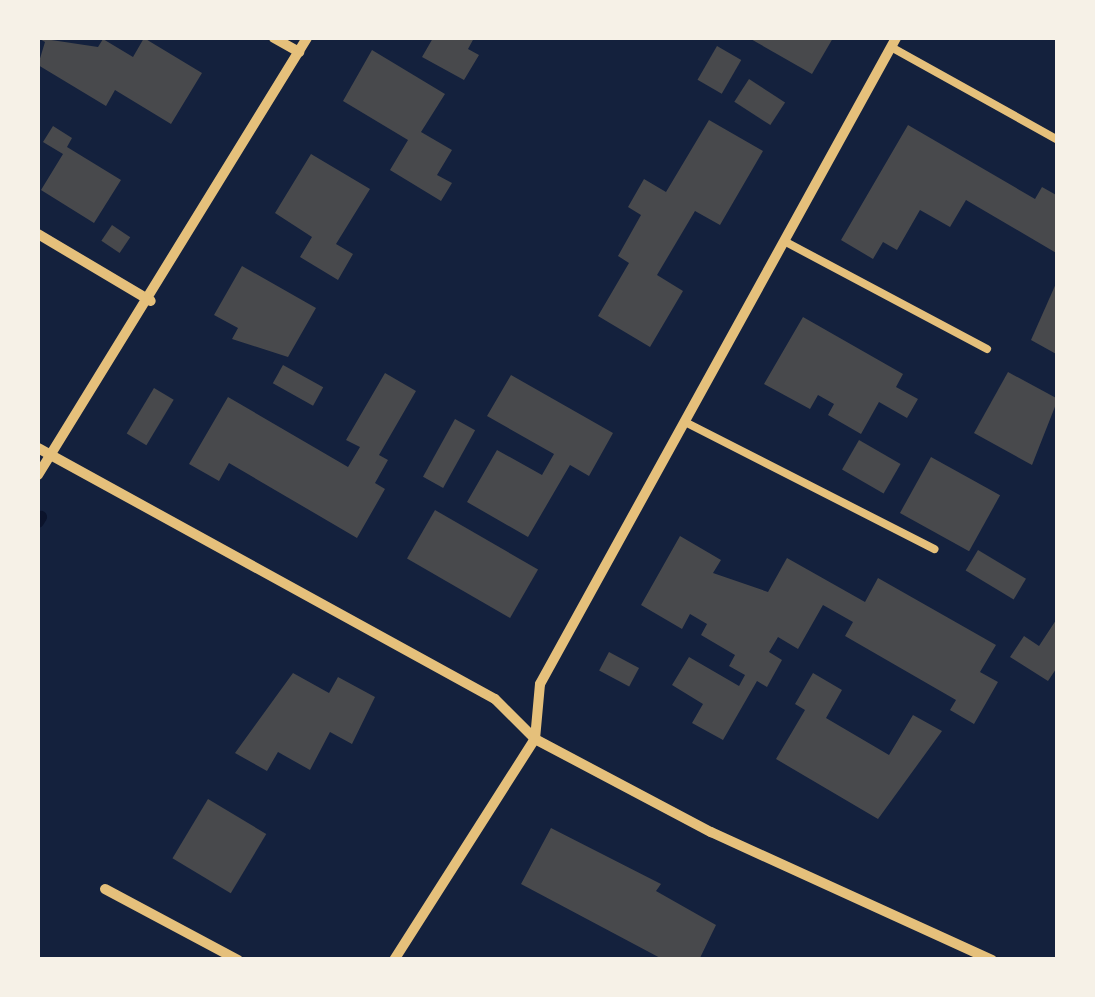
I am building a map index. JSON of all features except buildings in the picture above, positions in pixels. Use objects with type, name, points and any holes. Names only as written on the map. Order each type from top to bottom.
[{"type":"street","points":[[274,38],[299,52]]},
{"type":"street","points":[[38,475],[151,301],[307,38]]},
{"type":"street","points":[[394,960],[535,738],[540,684],[894,42]]},
{"type":"street","points":[[38,234],[151,301]]},
{"type":"street","points":[[38,448],[495,700],[535,738],[711,832],[992,960]]},
{"type":"street","points":[[105,889],[238,960]]},
{"type":"lane","points":[[894,42],[1058,140]]},
{"type":"lane","points":[[784,241],[987,350]]},
{"type":"lane","points":[[685,422],[934,549]]},
{"type":"waterway","points":[[38,522],[41,517]]}]
